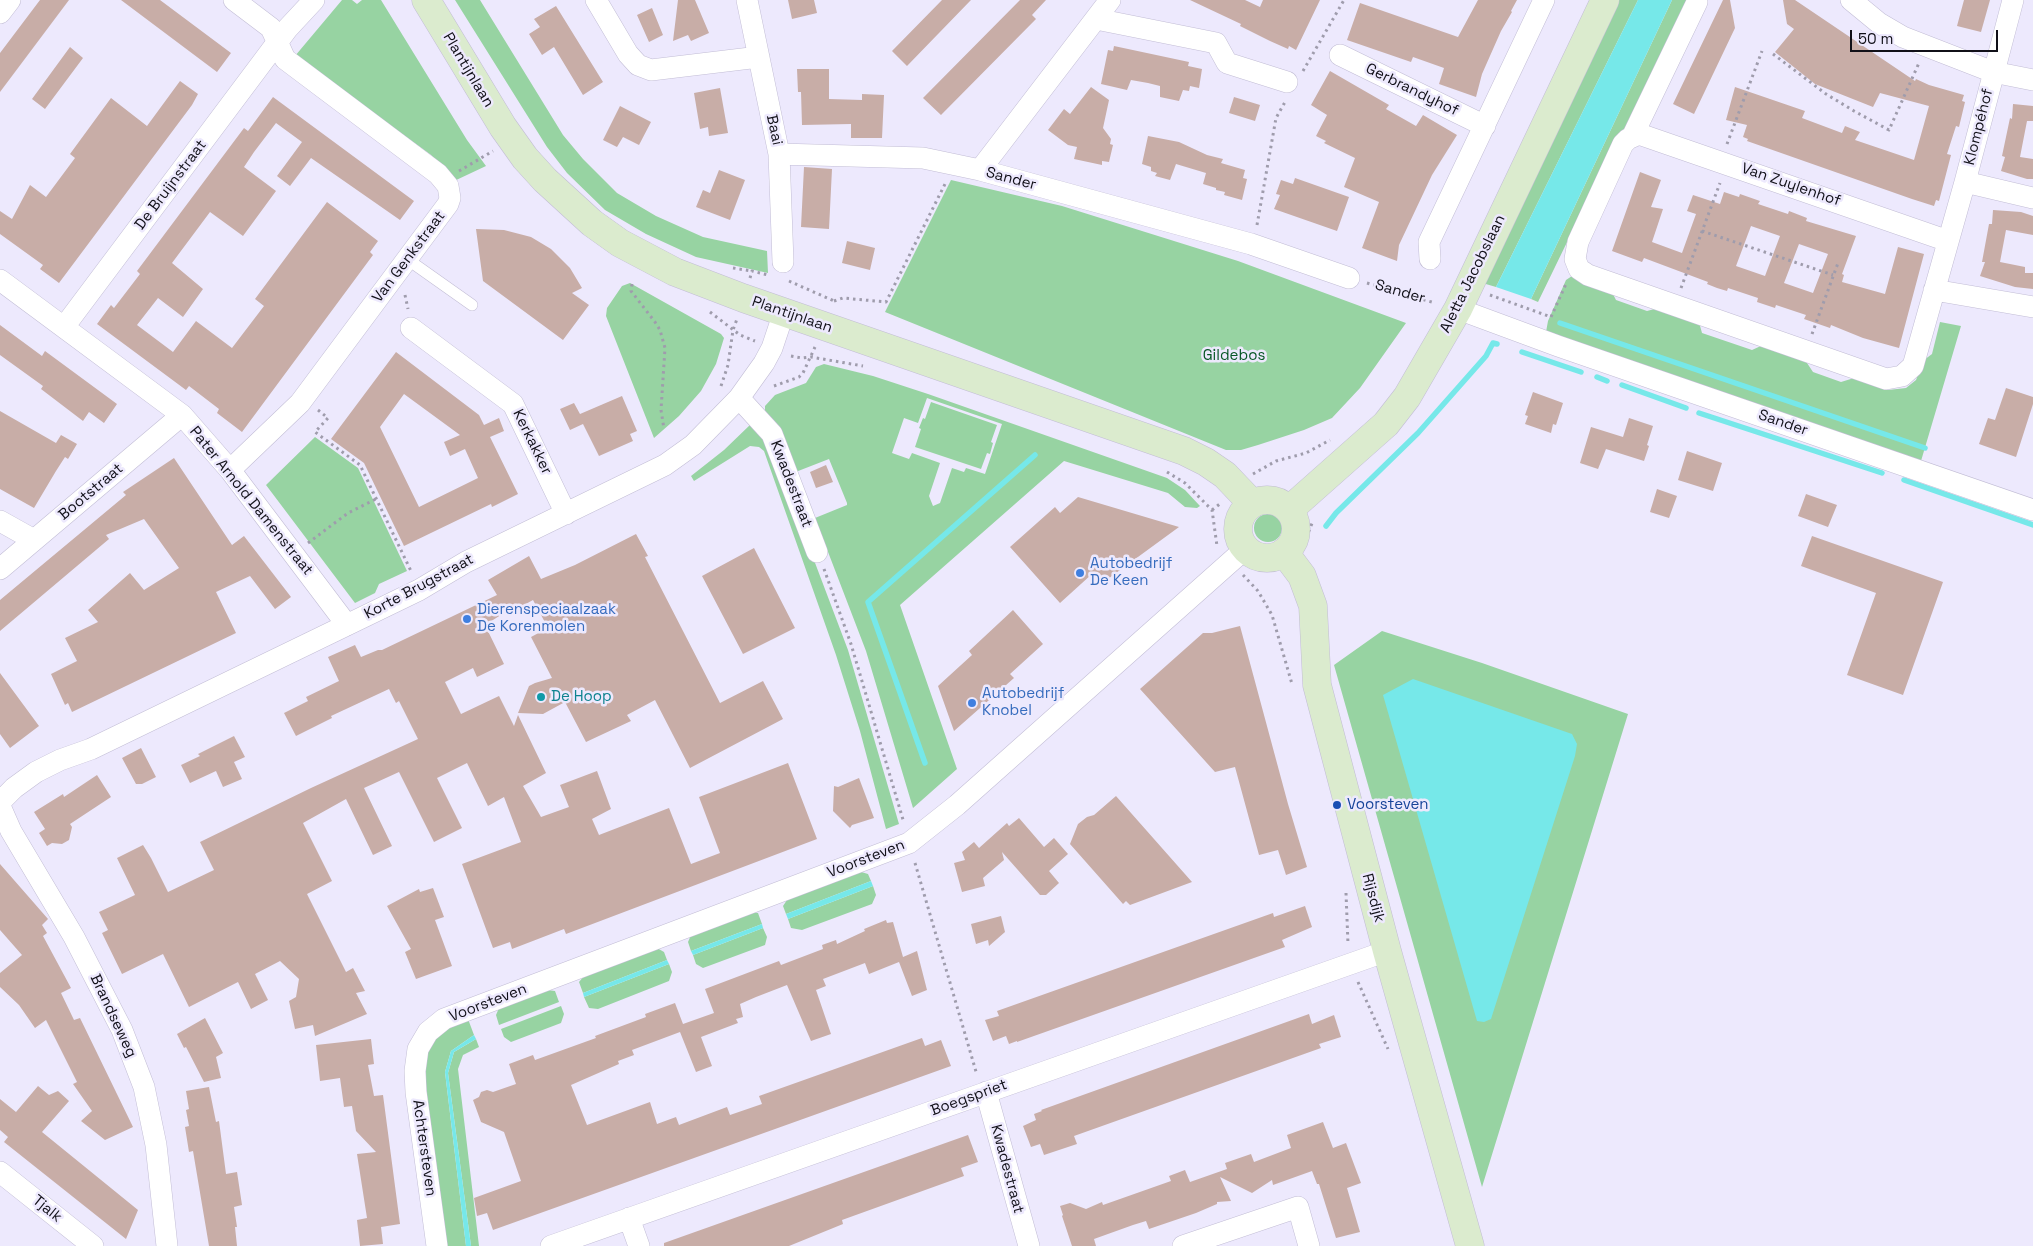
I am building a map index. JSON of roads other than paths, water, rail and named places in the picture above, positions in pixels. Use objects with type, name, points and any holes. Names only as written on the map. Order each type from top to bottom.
[{"type":"main road","name":"Plantijnlaan","points":[[426,0],[513,143],[545,180],[592,223],[620,243],[657,263],[743,298],[1184,451],[1206,462],[1225,475],[1245,496],[1249,505]]},
{"type":"main road","name":"Aletta Jacobslaan","points":[[1289,510],[1372,437],[1397,412],[1416,383],[1458,309],[1604,0]]},
{"type":"main road","points":[[1259,500],[1269,500],[1279,502],[1289,510],[1293,516],[1296,532],[1290,547],[1275,557],[1264,558],[1254,555],[1245,549],[1239,540],[1238,526],[1242,512],[1249,505],[1259,500]]},
{"type":"main road","name":"Rijsdijk","points":[[1284,552],[1302,576],[1313,606],[1317,685],[1387,951],[1470,1246]]},
{"type":"street","points":[[0,13],[10,0]]},
{"type":"street","points":[[234,0],[271,28],[277,43]]},
{"type":"street","points":[[277,43],[299,15],[314,0]]},
{"type":"street","points":[[596,0],[628,54],[638,65],[651,70],[758,57]]},
{"type":"street","name":"Baai","points":[[747,0],[779,154],[782,270]]},
{"type":"street","points":[[980,170],[1110,0]]},
{"type":"street","points":[[1430,259],[1429,242],[1544,0]]},
{"type":"street","points":[[1851,0],[1887,28],[1903,37],[1993,72],[2033,80]]},
{"type":"street","name":"Klompéhof","points":[[1633,135],[1623,144],[1578,242],[1575,258],[1579,268],[1588,275],[1886,378],[1902,376],[1913,366],[1965,182],[2013,0]]},
{"type":"street","points":[[1633,135],[1697,2]]},
{"type":"street","points":[[1096,19],[1216,43],[1227,62],[1291,86]]},
{"type":"street","name":"Van Genkstraat","points":[[230,470],[303,399],[448,204],[450,192],[444,180],[285,59],[277,43]]},
{"type":"street","name":"De Bruijnstraat","points":[[64,327],[277,43]]},
{"type":"street","name":"Gerbrandyhof","points":[[1340,55],[1485,126]]},
{"type":"street","name":"Van Zuylenhof","points":[[1633,135],[1646,134],[1948,241]]},
{"type":"street","name":"Sander","points":[[779,154],[923,158],[980,170],[1251,244],[1349,278]]},
{"type":"street","name":"Klompéhof","points":[[1965,182],[2033,198]]},
{"type":"street","name":"Pater Arnold Damenstraat","points":[[0,280],[182,415],[230,470],[347,625]]},
{"type":"street","points":[[1934,290],[2033,307]]},
{"type":"street","name":"Sander","points":[[1458,309],[1540,340],[2033,510]]},
{"type":"street","name":"Korte Brugstraat","points":[[0,802],[14,788],[44,768],[91,749],[419,590],[466,562],[665,465],[693,445],[739,398],[764,363],[772,348],[784,312]]},
{"type":"street","name":"Kerkakker","points":[[411,328],[513,404],[566,514]]},
{"type":"street","name":"Kwadestraat","points":[[739,398],[772,434],[817,552]]},
{"type":"street","name":"Bootstraat","points":[[0,569],[182,415]]},
{"type":"street","points":[[0,521],[34,540]]},
{"type":"street","name":"Voorsteven","points":[[418,1049],[428,1032],[444,1019],[909,843],[964,799],[1245,549]]},
{"type":"street","name":"Brandseweg","points":[[0,806],[12,831],[83,954],[122,1030],[144,1087],[156,1145],[167,1246]]},
{"type":"street","name":"Boegspriet","points":[[551,1246],[1387,951]]},
{"type":"street","name":"Achtersteven","points":[[418,1049],[415,1071],[416,1092],[437,1246]]},
{"type":"street","name":"Kwadestraat","points":[[986,1092],[1029,1246]]},
{"type":"street","name":"Tjalk","points":[[0,1172],[93,1246]]},
{"type":"street","points":[[1183,1246],[1298,1207],[1309,1246]]},
{"type":"street","points":[[629,1218],[639,1246]]},
{"type":"lane","points":[[407,259],[472,305]]},
{"type":"waterway","points":[[1560,323],[1925,448]]},
{"type":"waterway","points":[[1326,526],[1336,513],[1418,433],[1486,356],[1493,343],[1497,344]]},
{"type":"waterway","points":[[1522,352],[1581,372]]},
{"type":"waterway","points":[[1597,377],[1607,381]]},
{"type":"waterway","points":[[1622,385],[1686,408]]},
{"type":"waterway","points":[[1699,413],[1882,473]]},
{"type":"waterway","points":[[925,763],[868,602],[1035,455]]},
{"type":"waterway","points":[[1904,480],[2033,525]]},
{"type":"place","name":"Autobedrijf De Keen","points":[[1080,573]]},
{"type":"place","name":"Dierenspeciaalzaak De Korenmolen","points":[[467,619]]},
{"type":"place","name":"De Hoop","points":[[541,697]]},
{"type":"place","name":"Autobedrijf Knobel","points":[[972,703]]},
{"type":"place","name":"Voorsteven","points":[[1337,805]]},
{"type":"park label","name":"Gildebos","points":[[1234,356]]}]
